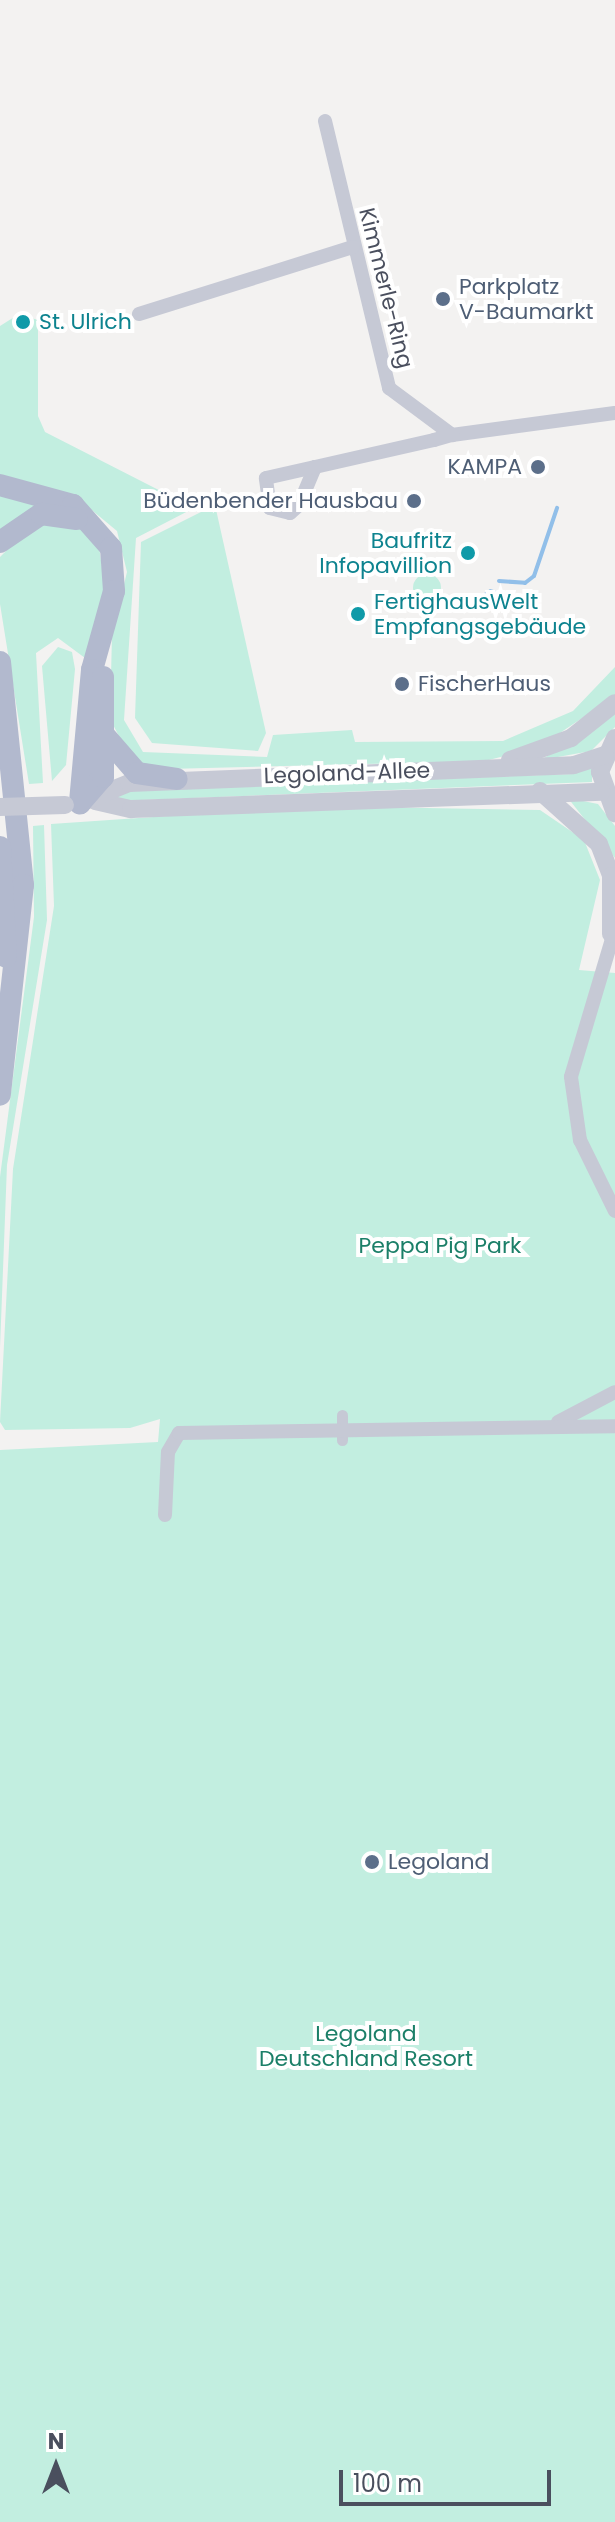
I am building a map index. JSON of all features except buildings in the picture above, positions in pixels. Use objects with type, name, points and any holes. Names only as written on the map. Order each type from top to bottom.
[{"type":"main road","points":[[0,485],[73,505],[97,526],[116,569],[101,649],[92,670],[80,803]]},
{"type":"main road","points":[[0,542],[41,514],[97,526]]},
{"type":"main road","points":[[80,803],[103,777],[101,649]]},
{"type":"main road","points":[[0,662],[23,885],[1,1082]]},
{"type":"main road","points":[[104,735],[137,773],[177,779]]},
{"type":"main road","points":[[0,847],[7,946],[0,1033]]},
{"type":"main road","points":[[0,1042],[1,1082]]},
{"type":"street","name":"Kimmerle-Ring","points":[[325,121],[389,388],[452,435]]},
{"type":"street","points":[[139,314],[353,247]]},
{"type":"street","points":[[315,467],[452,435],[615,413]]},
{"type":"street","points":[[470,770],[547,749],[615,703]]},
{"type":"street","points":[[615,738],[604,755],[602,792],[615,813]]},
{"type":"street","name":"Legoland-Allee","points":[[80,803],[114,787],[177,779],[574,765],[604,755]]},
{"type":"street","points":[[540,791],[599,844],[611,876],[613,931],[576,1048],[572,1112],[591,1171],[615,1211]]},
{"type":"street","name":"Legoland-Allee","points":[[80,803],[131,809],[540,791],[602,792]]},
{"type":"street","points":[[0,807],[80,803]]},
{"type":"street","points":[[597,976],[615,958]]},
{"type":"street","points":[[547,1426],[615,1392]]},
{"type":"street","points":[[342,1415],[342,1440]]},
{"type":"street","points":[[165,1515],[168,1452],[179,1433],[615,1426]]},
{"type":"green space","points":[[19,314],[38,320],[38,416],[45,432],[194,508],[136,538],[124,720],[143,752],[267,757],[273,735],[352,730],[355,742],[503,741],[573,711],[615,667],[615,696],[539,747],[485,761],[167,769],[132,761],[110,719],[112,634],[127,572],[117,531],[76,497],[0,478],[0,326]]},
{"type":"green space","points":[[0,492],[46,504],[0,532]]},
{"type":"green space","points":[[215,505],[266,733],[258,751],[152,743],[135,718],[141,542]]},
{"type":"green space","points":[[34,523],[83,527],[99,546],[105,590],[85,658],[58,638],[36,653],[43,783],[29,784],[0,604],[0,557]]},
{"type":"green space","points":[[427,574],[437,578],[441,588],[437,598],[427,602],[417,598],[413,588],[417,578]]},
{"type":"green space","points":[[58,647],[72,652],[75,669],[66,765],[52,781],[42,666]]},
{"type":"green space","points":[[615,713],[615,727],[591,751],[541,760]]},
{"type":"green space","points":[[592,765],[592,782],[116,801],[119,790],[574,774]]},
{"type":"green space","points":[[568,798],[598,804],[615,826],[615,858]]},
{"type":"green space","points":[[314,806],[540,810],[584,840],[600,880],[579,970],[615,973],[615,2522],[0,2522],[0,1450],[158,1442],[160,1419],[130,1428],[5,1430],[0,1422],[13,1169],[54,906],[51,824]]},
{"type":"green space","points":[[44,825],[47,920],[7,1165],[0,1348],[0,1177],[34,917],[33,826]]},
{"type":"water","points":[[490,589],[515,596],[517,601],[480,607],[477,598]]},
{"type":"waterway","points":[[499,581],[525,583],[534,576],[557,508]]},
{"type":"place","name":"Parkplatz V-Baumarkt","points":[[443,299]]},
{"type":"place","name":"St. Ulrich","points":[[23,322]]},
{"type":"place","name":"KAMPA","points":[[538,467]]},
{"type":"place","name":"Büdenbender Hausbau","points":[[414,501]]},
{"type":"place","name":"Baufritz Infopavillion","points":[[468,553]]},
{"type":"place","name":"FertighausWelt Empfangsgebäude","points":[[358,614]]},
{"type":"place","name":"FischerHaus","points":[[402,684]]},
{"type":"place","name":"Legoland","points":[[372,1862]]},
{"type":"park label","name":"Peppa Pig Park","points":[[440,1246]]},
{"type":"park label","name":"Legoland Deutschland Resort","points":[[366,2046]]}]
